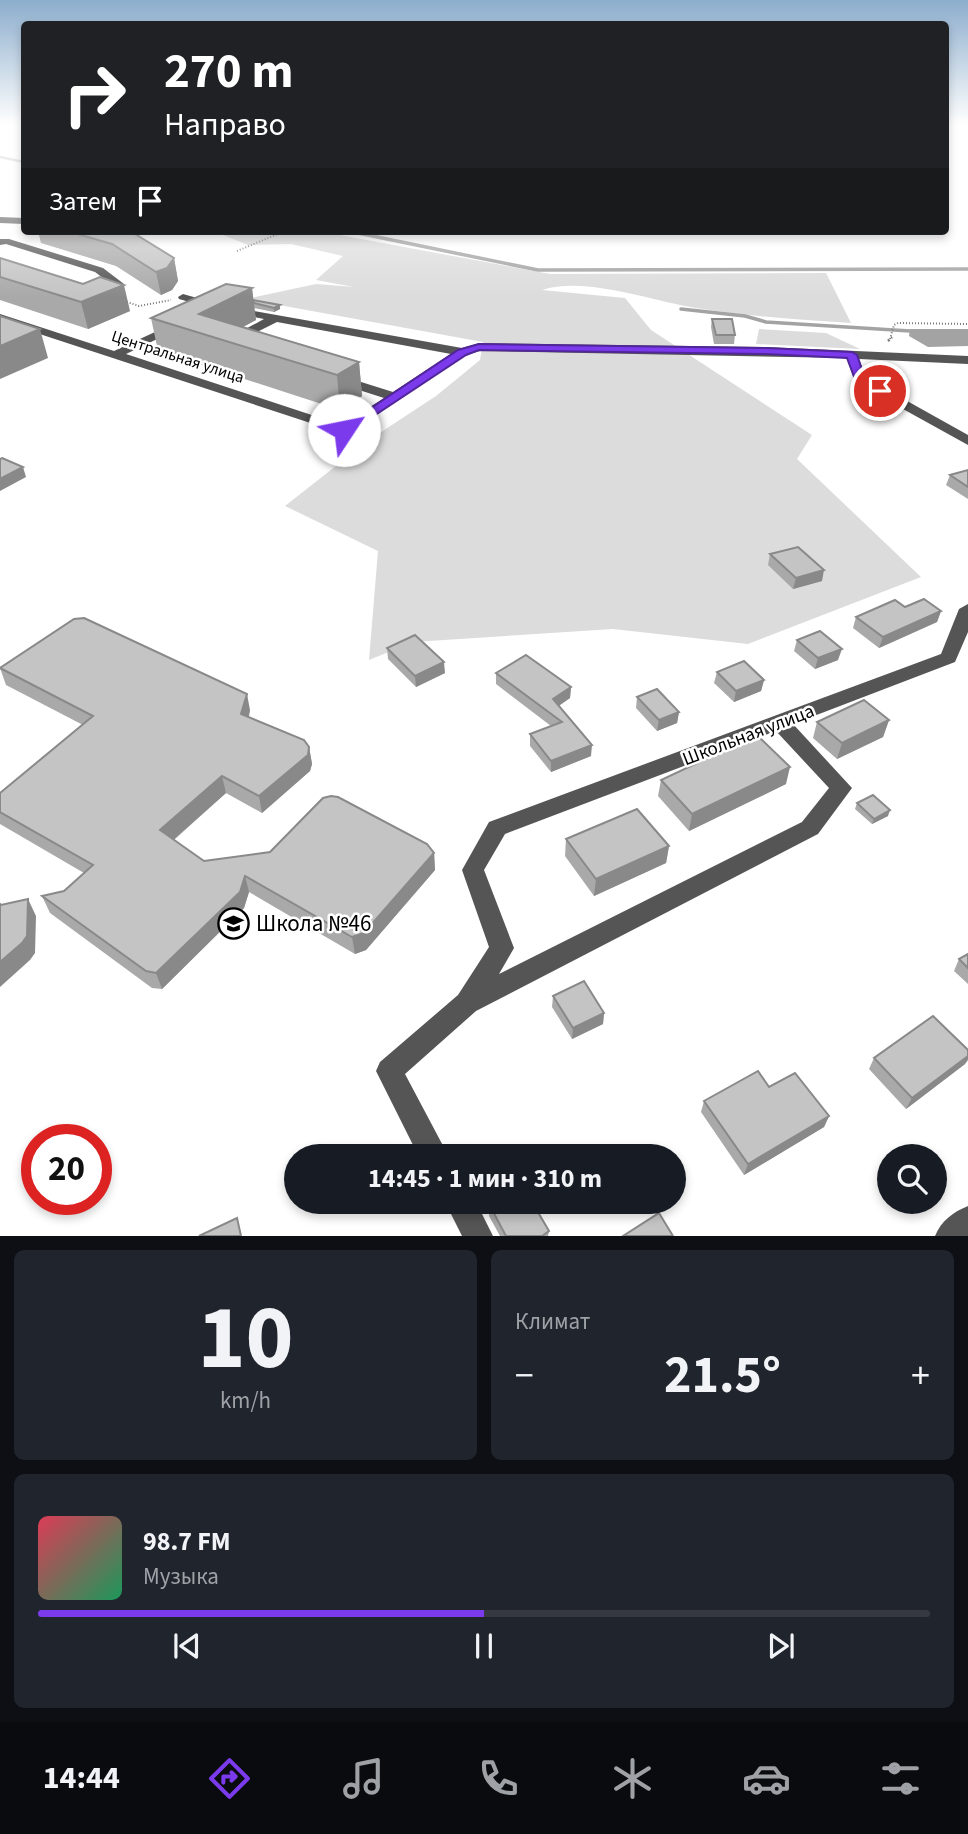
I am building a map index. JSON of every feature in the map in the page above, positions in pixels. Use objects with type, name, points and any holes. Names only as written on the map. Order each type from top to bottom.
[{"type":"street","points":[[0,220],[21,221]]},
{"type":"street","points":[[0,242],[6,241],[99,270],[119,284],[87,298]]},
{"type":"street","points":[[183,298],[275,318],[462,352]]},
{"type":"street","points":[[205,313],[217,306]]},
{"type":"street","name":"Центральная улица","points":[[0,317],[344,430],[395,397]]},
{"type":"street","points":[[117,354],[192,318]]},
{"type":"street","points":[[243,349],[228,343],[275,318]]},
{"type":"street","points":[[319,373],[395,397],[462,352],[479,347],[766,351],[968,360]]},
{"type":"street","points":[[852,355],[860,380],[968,440]]},
{"type":"street","name":"Школьная улица","points":[[467,1003],[502,948],[473,870],[496,828],[949,659],[968,609]]},
{"type":"street","points":[[428,1144],[389,1071],[467,1003],[810,828],[841,788],[780,722]]},
{"type":"street","points":[[466,1214],[478,1236]]},
{"type":"street","points":[[950,1236],[968,1221]]},
{"type":"path","points":[[237,251],[275,235]]},
{"type":"path","points":[[139,306],[183,298]]},
{"type":"path","points":[[870,356],[894,336],[894,325],[898,323],[968,324]]},
{"type":"shaded area","points":[[223,235],[340,235],[550,274],[826,273],[851,323],[715,311],[598,288],[559,286],[542,290],[625,298],[651,330],[812,435],[797,459],[921,577],[748,644],[613,629],[413,642],[369,660],[378,551],[285,506],[369,440],[436,396],[480,360],[483,342],[246,299],[316,284],[354,287],[316,280],[343,256],[291,244],[248,245]]},
{"type":"shaded area","points":[[759,329],[826,333],[860,349],[756,344]]},
{"type":"shaded area","points":[[910,329],[968,329],[968,346],[928,347],[909,336]]},
{"type":"building","points":[[81,235],[137,235],[174,258],[167,268],[156,272],[112,244]]},
{"type":"building","points":[[0,258],[83,284],[100,277],[124,285],[81,302],[0,277]]},
{"type":"building","points":[[226,284],[252,288],[199,314],[359,362],[337,375],[151,318]]},
{"type":"building","points":[[253,300],[280,305],[274,308],[254,303]]},
{"type":"building","points":[[0,316],[40,329],[0,346]]},
{"type":"building","points":[[712,319],[732,319],[735,335],[716,335]]},
{"type":"building","points":[[2,458],[23,467],[0,479]]},
{"type":"building","points":[[968,470],[968,487],[950,475]]},
{"type":"building","points":[[798,547],[824,570],[796,578],[770,554]]},
{"type":"building","points":[[924,599],[941,611],[883,637],[856,617],[895,600],[905,607]]},
{"type":"building","points":[[84,618],[247,694],[241,714],[304,740],[309,747],[308,755],[259,796],[222,776],[160,830],[204,861],[270,852],[323,798],[331,796],[338,797],[427,844],[434,853],[364,933],[352,937],[245,876],[240,892],[156,973],[146,971],[42,896],[64,891],[93,865],[0,812],[0,793],[93,716],[0,668],[74,619]]},
{"type":"building","points":[[820,631],[842,649],[818,658],[797,640]]},
{"type":"building","points":[[415,635],[444,662],[415,676],[387,648]]},
{"type":"building","points":[[526,655],[571,687],[553,699],[592,745],[551,761],[530,734],[562,722],[496,673]]},
{"type":"building","points":[[744,661],[764,680],[736,691],[717,672]]},
{"type":"building","points":[[657,689],[679,712],[659,720],[637,697]]},
{"type":"building","points":[[864,700],[889,720],[842,743],[817,722]]},
{"type":"building","points":[[757,735],[790,767],[692,814],[661,780]]},
{"type":"building","points":[[873,795],[890,810],[874,819],[857,803]]},
{"type":"building","points":[[637,809],[669,846],[596,879],[566,839]]},
{"type":"building","points":[[28,899],[27,936],[0,962],[0,904]]},
{"type":"building","points":[[968,954],[968,968],[959,959]]},
{"type":"building","points":[[584,981],[604,1013],[573,1028],[553,996]]},
{"type":"building","points":[[933,1016],[968,1050],[968,1056],[912,1098],[874,1058]]},
{"type":"building","points":[[758,1071],[769,1087],[795,1073],[829,1116],[748,1164],[704,1101]]},
{"type":"building","points":[[494,1214],[539,1214],[549,1231],[542,1236],[506,1236]]},
{"type":"building","points":[[660,1214],[673,1236],[623,1236]]},
{"type":"building","points":[[237,1218],[241,1236],[199,1236]]},
{"type":"waterway","points":[[367,235],[538,270],[968,269]]},
{"type":"waterway","points":[[681,309],[745,316],[766,322],[910,331]]},
{"type":"place","name":"Школа №46","points":[[233,923]]},
{"type":"route","points":[[344,430],[462,352],[479,347],[512,350],[766,351],[852,355],[860,380],[880,391]]}]
